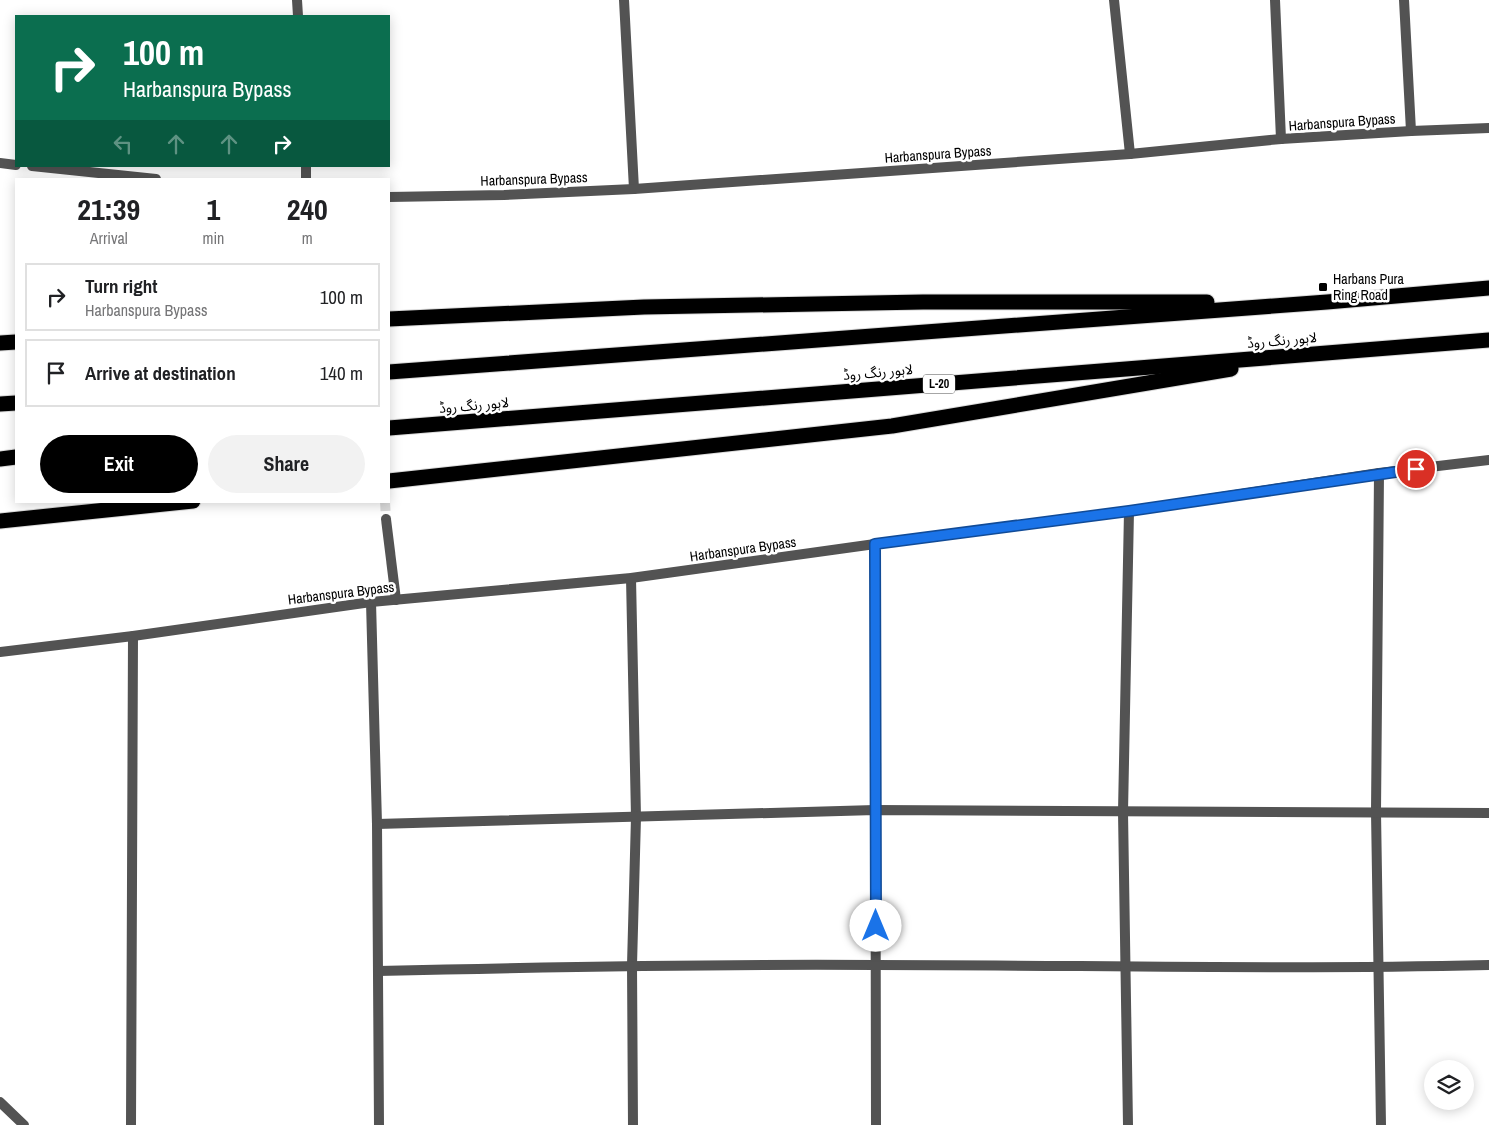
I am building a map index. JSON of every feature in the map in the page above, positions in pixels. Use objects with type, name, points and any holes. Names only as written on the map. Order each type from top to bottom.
[{"type":"highway","points":[[390,372],[1328,302],[1489,288]]},
{"type":"highway","points":[[390,319],[644,307],[913,302],[1328,302]]},
{"type":"highway","name":"لاہور رنگ روڈ","points":[[390,428],[1489,340]]},
{"type":"highway","points":[[0,343],[15,342]]},
{"type":"highway","points":[[390,481],[892,426],[1328,353]]},
{"type":"highway","points":[[0,404],[15,403]]},
{"type":"highway","points":[[0,458],[15,457]]},
{"type":"highway","points":[[0,521],[174,503]]},
{"type":"street","points":[[297,0],[298,15]]},
{"type":"street","points":[[624,0],[634,189]]},
{"type":"street","points":[[1114,0],[1130,154]]},
{"type":"street","points":[[1276,0],[1281,139]]},
{"type":"street","points":[[1404,0],[1411,131]]},
{"type":"street","name":"Harbanspura Bypass","points":[[390,197],[504,195],[634,189],[1130,154],[1281,139],[1489,128]]},
{"type":"street","points":[[0,163],[15,165]]},
{"type":"street","points":[[42,167],[146,178]]},
{"type":"street","name":"Harbanspura Bypass","points":[[0,652],[132,636],[371,602],[631,578],[1489,460]]},
{"type":"street","points":[[1379,474],[1376,812],[1380,1125]]},
{"type":"street","points":[[1128,1125],[1123,812],[1129,511]]},
{"type":"street","points":[[386,519],[396,600]]},
{"type":"street","points":[[875,544],[876,1125]]},
{"type":"street","points":[[631,578],[636,817],[632,965],[633,1125]]},
{"type":"street","points":[[371,602],[377,824],[379,1125]]},
{"type":"street","points":[[131,1125],[132,636]]},
{"type":"street","points":[[377,824],[875,810],[1489,813]]},
{"type":"street","points":[[378,970],[632,965],[1378,968],[1489,965]]},
{"type":"street","points":[[0,1102],[24,1125]]},
{"type":"tunnel","points":[[385,503],[386,519]]},
{"type":"place","name":"Harbans Pura Ring Road","points":[[1323,287]]},
{"type":"route","points":[[876,926],[875,544],[1129,511],[1416,469]]}]
